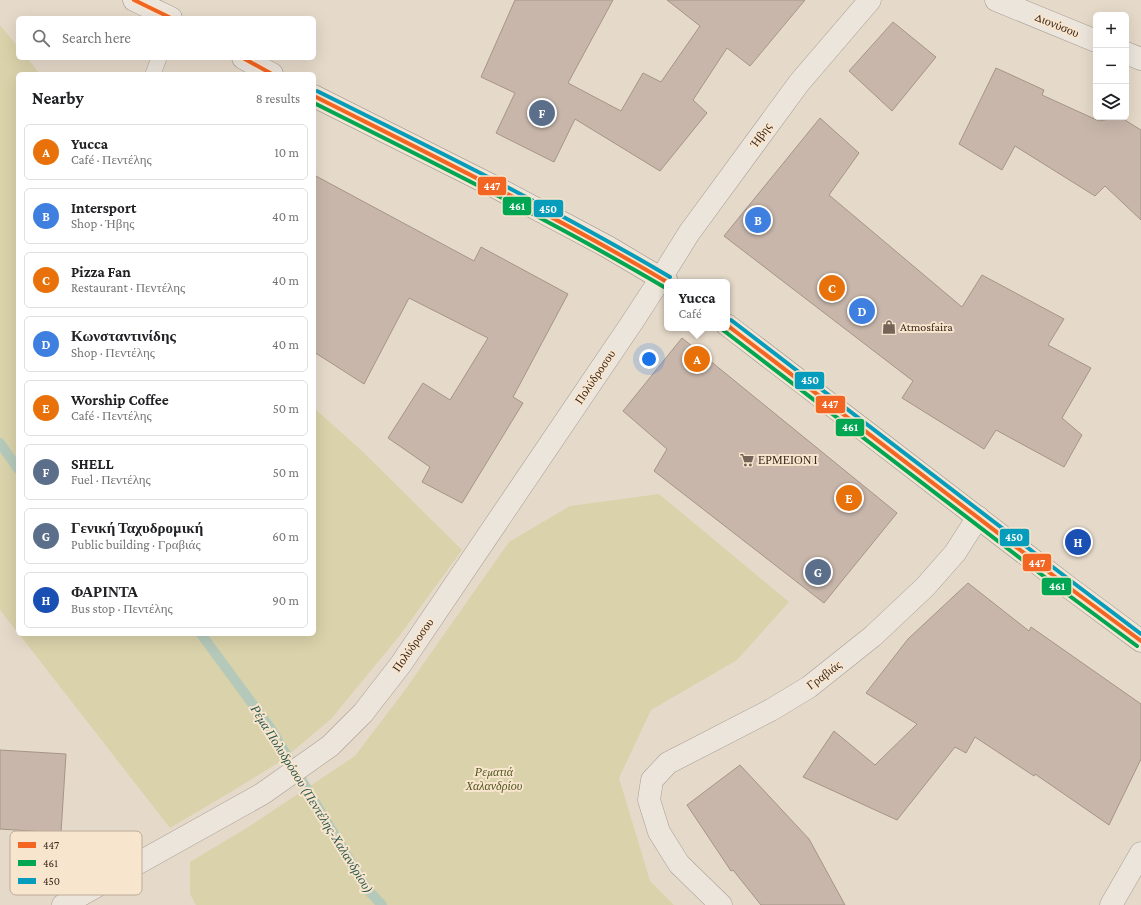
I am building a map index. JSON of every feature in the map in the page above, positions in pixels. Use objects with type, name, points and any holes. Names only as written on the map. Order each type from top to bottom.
[{"type":"street","points":[[134,0],[167,16]]},
{"type":"street","name":"Ήβης","points":[[665,279],[689,233],[799,83],[870,0]]},
{"type":"street","name":"Διονύσου","points":[[996,0],[1093,40]]},
{"type":"street","points":[[1129,54],[1141,59]]},
{"type":"street","points":[[247,60],[268,72]]},
{"type":"street","points":[[316,97],[498,189],[608,247],[664,280]]},
{"type":"street","name":"Πολύδροσου","points":[[142,861],[262,794],[330,746],[363,713],[401,664],[633,321],[664,280]]},
{"type":"street","points":[[730,327],[1141,641]]},
{"type":"street","name":"Γραβιάς","points":[[721,905],[679,864],[659,832],[649,800],[652,780],[668,763],[771,710],[802,691],[873,636],[924,587],[950,559],[978,517]]},
{"type":"street","points":[[1111,905],[1141,852]]},
{"type":"street","name":"Πολύδροσου","points":[[63,905],[81,895]]},
{"type":"lane","points":[[154,72],[158,60]]},
{"type":"green space","points":[[0,25],[16,45],[16,60],[29,60],[38,72],[16,72],[16,630],[0,610]]},
{"type":"green space","points":[[316,410],[363,452],[462,550],[400,635],[331,719],[281,761],[170,828],[21,636],[316,636]]},
{"type":"green space","name":"Ρεματιά Χαλανδρίου","points":[[659,494],[789,602],[737,660],[651,710],[619,778],[650,881],[674,905],[196,905],[190,894],[190,862],[250,826],[355,756],[405,690],[509,542],[570,506]]},
{"type":"building","points":[[515,0],[613,0],[568,83],[621,111],[643,73],[661,82],[700,26],[667,0],[805,0],[750,66],[727,48],[693,100],[707,113],[660,171],[575,119],[554,162],[496,133],[515,93],[481,77]]},
{"type":"building","points":[[893,22],[936,57],[892,111],[849,71]]},
{"type":"building","points":[[996,68],[1044,90],[1042,95],[1093,118],[1093,120],[1125,120],[1141,130],[1141,220],[1105,186],[1095,196],[1015,146],[1002,170],[959,144]]},
{"type":"building","points":[[820,118],[859,153],[829,195],[962,307],[982,275],[1064,319],[1048,345],[1091,368],[1062,418],[1082,435],[1064,467],[996,430],[984,449],[902,398],[913,381],[724,236]]},
{"type":"building","points":[[316,176],[474,261],[481,247],[568,294],[513,397],[523,403],[462,503],[422,482],[430,467],[388,438],[423,383],[450,400],[488,338],[409,298],[364,384],[316,353]]},
{"type":"building","name":"ΕΡΜΕΙΟΝ Ι","points":[[682,338],[897,513],[824,603],[654,471],[667,449],[623,411]]},
{"type":"building","points":[[968,583],[1029,631],[1031,627],[1141,704],[1141,759],[1109,825],[1035,774],[1034,776],[975,737],[966,753],[955,747],[897,820],[803,777],[834,731],[875,765],[917,724],[866,693],[908,639]]},
{"type":"building","points":[[0,750],[66,754],[61,831],[0,829]]},
{"type":"building","points":[[740,765],[809,839],[845,905],[761,905],[733,870],[731,871],[687,805]]},
{"type":"waterway","name":"Ρέμα Πολυδρόσου (Πεντέλης-Χαλανδρίου)","points":[[0,443],[16,466]]},
{"type":"waterway","name":"Ρέμα Πολυδρόσου (Πεντέλης-Χαλανδρίου)","points":[[202,636],[271,729],[367,889],[382,905]]},
{"type":"transit line","name":"447","points":[[134,0],[167,16]]},
{"type":"transit line","name":"447","points":[[247,60],[268,72]]},
{"type":"transit line","name":"450","points":[[317,91],[539,204],[670,277]]},
{"type":"transit line","name":"447","points":[[316,97],[536,209],[664,280]]},
{"type":"transit line","name":"461","points":[[316,104],[447,169],[578,238],[664,287]]},
{"type":"transit line","name":"450","points":[[731,320],[1141,634]]},
{"type":"transit line","name":"447","points":[[730,327],[1141,641]]},
{"type":"transit line","name":"461","points":[[724,331],[1137,646]]},
{"type":"place","name":"SHELL","points":[[542,113]]},
{"type":"place","name":"Intersport","points":[[758,220]]},
{"type":"place","name":"Pizza Fan","points":[[832,288]]},
{"type":"place","name":"Κωνσταντινίδης","points":[[862,311]]},
{"type":"place","name":"Atmosfaira","points":[[889,327]]},
{"type":"place","name":"Yucca","points":[[697,359]]},
{"type":"place","name":"ΕΡΜΕΙΟΝ Ι","points":[[747,460]]},
{"type":"place","name":"Worship Coffee","points":[[849,498]]},
{"type":"place","name":"ΦΑΡΙΝΤΑ","points":[[1078,542]]},
{"type":"place","name":"Γενική Ταχυδρομική","points":[[818,572]]}]
